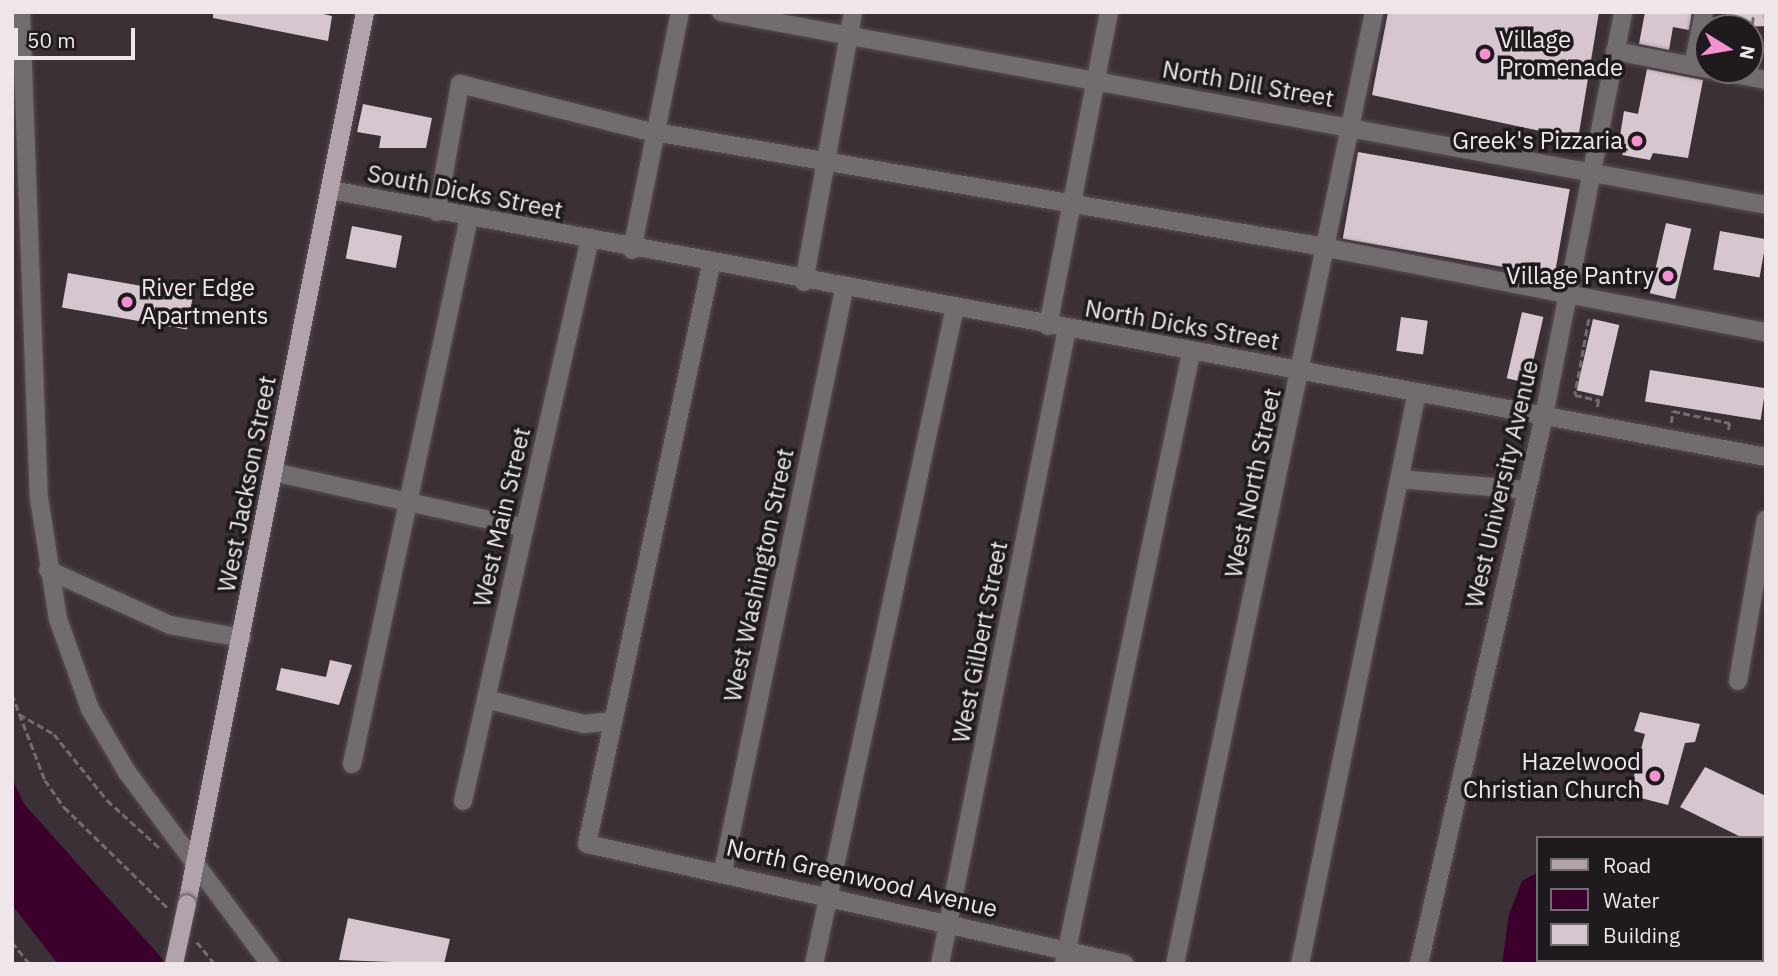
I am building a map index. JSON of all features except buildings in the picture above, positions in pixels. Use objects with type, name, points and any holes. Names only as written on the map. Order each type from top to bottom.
[{"type":"main road","name":"West Jackson Street","points":[[174,964],[181,910],[197,870],[365,12]]},
{"type":"street","points":[[21,12],[37,463],[48,570],[67,651],[90,709],[197,870],[270,964]]},
{"type":"street","points":[[632,250],[680,12]]},
{"type":"street","name":"North Dill Street","points":[[721,12],[847,39],[1766,205]]},
{"type":"street","points":[[804,282],[852,12]]},
{"type":"street","points":[[1048,326],[1109,12]]},
{"type":"street","name":"West North Street","points":[[1175,964],[1302,372],[1374,12]]},
{"type":"street","name":"West University Avenue","points":[[1419,964],[1544,416],[1623,12]]},
{"type":"street","points":[[1615,51],[1694,66]]},
{"type":"street","points":[[437,212],[460,84],[656,131],[1071,202],[1569,293],[1766,332]]},
{"type":"street","name":"South Dicks Street","points":[[331,190],[589,243]]},
{"type":"street","points":[[352,764],[469,218]]},
{"type":"street","name":"North Dicks Street","points":[[589,243],[844,290],[955,307],[1191,353],[1766,457]]},
{"type":"street","name":"West Main Street","points":[[463,801],[589,243]]},
{"type":"street","points":[[486,699],[584,724],[613,721],[711,265]]},
{"type":"street","name":"West Washington Street","points":[[723,871],[844,290]]},
{"type":"street","points":[[814,964],[955,307]]},
{"type":"street","name":"West Gilbert Street","points":[[940,964],[1067,329]]},
{"type":"street","points":[[1065,956],[1191,353]]},
{"type":"street","points":[[1300,964],[1418,392]]},
{"type":"street","points":[[274,472],[525,528]]},
{"type":"street","points":[[1399,479],[1527,490]]},
{"type":"street","points":[[1738,681],[1766,519]]},
{"type":"street","points":[[48,570],[170,625],[242,638]]},
{"type":"street","name":"North Greenwood Avenue","points":[[613,721],[587,844],[723,871],[948,923],[1065,956],[1125,964]]},
{"type":"path","points":[[1765,12],[1766,26]]},
{"type":"path","points":[[1766,159],[1766,170]]},
{"type":"path","points":[[1589,319],[1576,395],[1599,400],[1596,416]]},
{"type":"path","points":[[1670,429],[1673,411],[1730,423],[1726,440]]},
{"type":"path","points":[[12,694],[45,780],[64,807],[181,910]]},
{"type":"path","points":[[19,714],[54,734],[107,800],[141,824],[166,854]]},
{"type":"path","points":[[191,935],[215,964]]},
{"type":"path","points":[[12,942],[30,964]]},
{"type":"water","points":[[12,778],[24,804],[167,964],[58,964],[12,905]]},
{"type":"water","points":[[1536,873],[1536,962],[1603,964],[1502,964],[1509,914],[1522,881]]},
{"type":"place","name":"Village Promenade","points":[[1485,54]]},
{"type":"place","name":"Greek's Pizzaria","points":[[1637,141]]},
{"type":"place","name":"Village Pantry","points":[[1668,276]]},
{"type":"place","name":"River Edge Apartments","points":[[127,302]]},
{"type":"place","name":"Hazelwood Christian Church","points":[[1655,776]]}]
